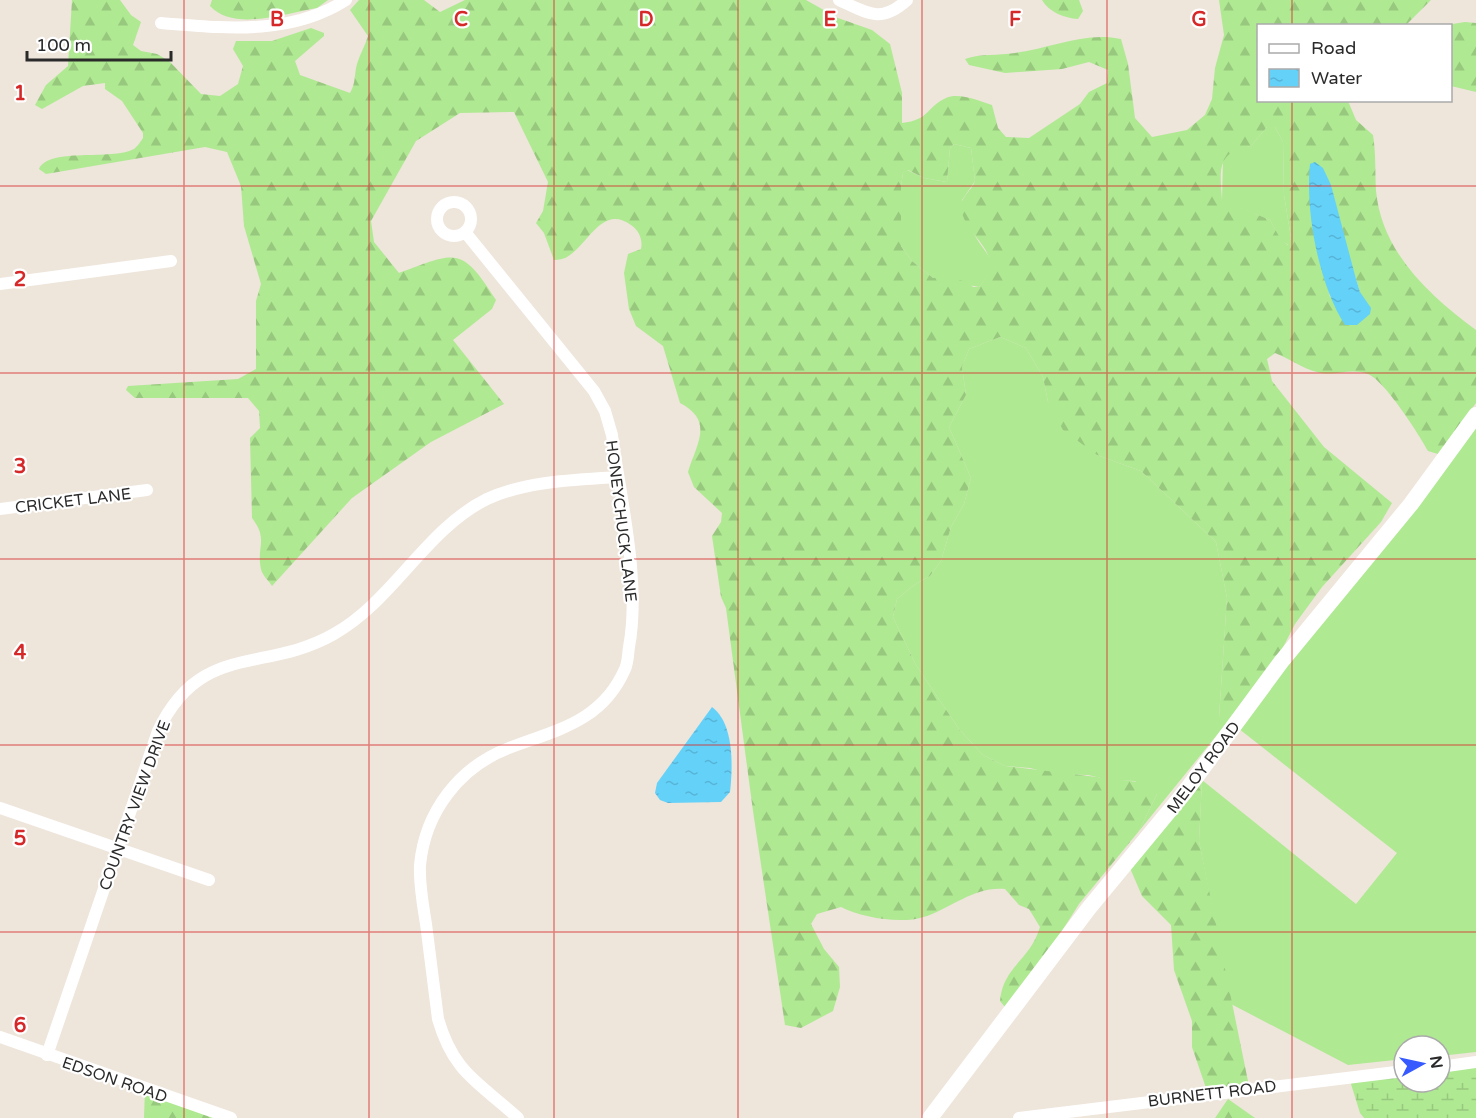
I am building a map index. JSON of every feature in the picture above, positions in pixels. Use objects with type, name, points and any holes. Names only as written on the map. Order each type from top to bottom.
[{"type":"street","points":[[161,23],[261,28],[294,22],[346,0]]},
{"type":"street","points":[[839,0],[871,15],[882,15],[907,0]]},
{"type":"street","name":"HONEYCHUCK LANE","points":[[465,232],[594,391],[605,411],[612,435],[634,602],[625,669],[596,709],[577,723],[555,734],[494,755],[459,779],[444,796],[432,819],[420,865],[437,1008],[443,1037],[452,1057],[466,1074],[518,1118]]},
{"type":"street","points":[[0,284],[171,261]]},
{"type":"street","name":"MELOY ROAD","points":[[930,1118],[1089,908],[1185,792],[1281,662],[1411,504],[1476,415]]},
{"type":"street","name":"COUNTRY VIEW DRIVE","points":[[46,1055],[165,715],[202,675],[226,664],[308,645],[345,628],[458,519],[486,500],[529,487],[617,477]]},
{"type":"street","name":"CRICKET LANE","points":[[0,509],[147,490]]},
{"type":"street","points":[[0,808],[209,880]]},
{"type":"street","name":"EDSON ROAD","points":[[0,1037],[231,1118]]},
{"type":"street","points":[[1452,1065],[1476,1062]]},
{"type":"street","name":"BURNETT ROAD","points":[[1019,1118],[1392,1072]]},
{"type":"green space","points":[[72,0],[120,0],[131,15],[141,22],[133,45],[141,51],[157,54],[169,61],[201,94],[220,96],[238,84],[243,66],[233,49],[236,41],[272,41],[311,28],[324,33],[324,36],[295,61],[300,75],[350,93],[357,64],[368,36],[350,10],[359,0],[424,0],[440,12],[465,0],[806,0],[838,18],[872,30],[890,44],[902,93],[902,123],[918,119],[946,98],[957,96],[992,105],[998,128],[1006,137],[1029,138],[1080,104],[1089,92],[1107,83],[1108,70],[1089,62],[1062,69],[1005,73],[969,65],[965,59],[1028,51],[1095,37],[1121,39],[1128,64],[1135,118],[1152,137],[1187,130],[1205,115],[1212,99],[1215,68],[1224,35],[1219,0],[1431,0],[1407,24],[1257,24],[1257,102],[1348,102],[1356,120],[1373,135],[1376,191],[1380,213],[1398,253],[1411,271],[1442,303],[1476,330],[1476,403],[1438,454],[1428,451],[1392,397],[1375,378],[1368,374],[1355,371],[1317,372],[1275,353],[1267,359],[1272,381],[1324,447],[1392,503],[1381,522],[1322,587],[1295,624],[1277,659],[1234,714],[1219,718],[1227,598],[1216,542],[1141,471],[1097,455],[1063,430],[1048,402],[1043,377],[1026,348],[1000,337],[969,349],[962,367],[966,395],[949,427],[971,478],[964,504],[951,527],[941,561],[930,576],[897,599],[893,617],[916,665],[959,729],[983,755],[1005,766],[1155,784],[1157,794],[1139,831],[1079,904],[1046,956],[1005,1007],[1000,1001],[1006,979],[1036,939],[1040,927],[1029,909],[1019,905],[1005,889],[994,889],[975,894],[917,919],[883,919],[841,907],[817,914],[811,924],[824,949],[839,967],[840,987],[833,1011],[801,1028],[785,1025],[726,608],[721,597],[712,536],[721,522],[722,513],[694,487],[688,472],[700,434],[697,418],[691,410],[680,403],[663,346],[636,326],[629,309],[624,273],[628,254],[641,249],[638,232],[621,220],[612,219],[596,228],[567,257],[554,260],[544,233],[536,223],[543,211],[548,182],[514,112],[460,113],[416,141],[371,221],[374,242],[399,273],[433,261],[456,258],[465,262],[484,282],[496,300],[492,309],[453,340],[504,404],[431,442],[352,498],[272,586],[262,571],[260,532],[252,518],[250,438],[260,428],[259,411],[248,398],[135,398],[126,390],[128,386],[238,379],[256,369],[256,301],[261,284],[244,226],[241,186],[227,152],[205,147],[46,174],[39,169],[45,162],[67,156],[124,152],[138,145],[143,138],[143,133],[122,101],[105,89],[105,83],[83,86],[42,109],[35,105],[46,85],[68,66]],"holes":[[[1267,127],[1275,127],[1283,142],[1284,195],[1291,238],[1288,245],[1281,240],[1270,220],[1222,200],[1221,171],[1226,158],[1231,153],[1251,146]],[[954,144],[971,148],[975,181],[961,206],[969,227],[982,245],[990,263],[987,274],[979,287],[973,287],[969,283],[951,277],[933,278],[912,261],[901,246],[903,173],[908,170],[924,178],[947,182],[950,148]],[[1331,185],[1341,232],[1360,292],[1330,297],[1326,279]]]},
{"type":"green space","points":[[212,0],[328,0],[317,8],[261,19],[246,19],[220,14],[210,6]]},
{"type":"green space","points":[[1042,0],[1079,0],[1083,11],[1078,19],[1067,17],[1057,14]]},
{"type":"green space","points":[[1476,23],[1476,92],[1452,86],[1452,24]]},
{"type":"green space","points":[[1267,127],[1275,127],[1283,142],[1284,195],[1291,238],[1289,245],[1281,241],[1270,220],[1222,201],[1223,159],[1235,148],[1251,146]]},
{"type":"green space","points":[[954,144],[971,148],[975,181],[962,200],[971,228],[991,263],[986,278],[979,287],[933,278],[912,261],[901,246],[903,173],[907,170],[924,178],[947,182],[950,148]]},
{"type":"green space","points":[[1000,337],[1026,348],[1043,377],[1048,402],[1097,455],[1141,471],[1216,542],[1227,598],[1219,717],[1234,714],[1139,831],[1157,794],[1135,781],[1110,780],[1088,775],[1053,774],[1030,768],[1005,766],[983,755],[959,729],[916,665],[893,617],[897,599],[930,576],[941,561],[951,527],[964,504],[971,478],[949,427],[966,395],[962,367],[969,349]]},
{"type":"green space","points":[[1476,415],[1476,1052],[1452,1055],[1452,1034],[1392,1034],[1392,1060],[1348,1065],[1231,1004],[1199,841],[1202,780],[1356,904],[1397,853],[1234,725]]},
{"type":"green space","points":[[1202,780],[1199,841],[1249,1086],[1206,1088],[1192,1047],[1192,1021],[1174,970],[1171,925],[1142,896],[1127,861]]},
{"type":"green space","points":[[1476,1062],[1476,1118],[1364,1118],[1360,1113],[1351,1084],[1356,1076],[1392,1072],[1392,1094],[1452,1094],[1452,1065]]},
{"type":"green space","points":[[145,1089],[223,1118],[144,1118]]},
{"type":"green space","points":[[1228,1099],[1255,1118],[1215,1118]]},
{"type":"water","points":[[1315,162],[1323,168],[1331,185],[1360,292],[1371,308],[1370,314],[1357,325],[1345,325],[1336,309],[1321,269],[1310,204],[1310,164]]},
{"type":"water","points":[[712,707],[725,723],[728,734],[732,770],[730,792],[721,802],[668,803],[660,800],[655,793],[657,783]]}]
